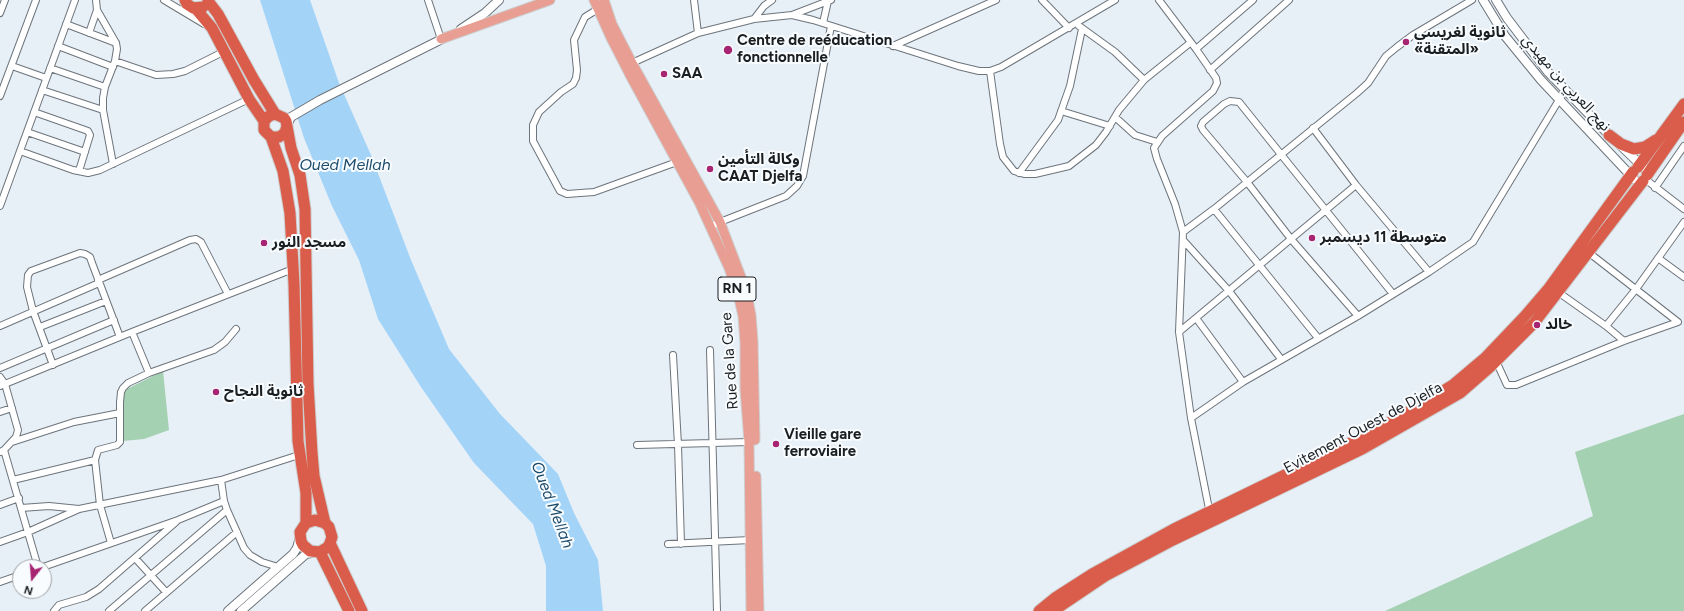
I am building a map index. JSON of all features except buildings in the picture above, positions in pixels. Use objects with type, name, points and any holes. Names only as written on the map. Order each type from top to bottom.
[{"type":"highway","points":[[185,0],[189,7],[196,9],[203,7],[208,0],[218,14],[254,80],[284,120],[300,174],[305,210],[308,384],[314,476],[325,523],[331,532],[330,543],[362,611]]},
{"type":"highway","points":[[196,9],[212,28],[249,99],[264,121],[264,130],[271,137],[283,172],[287,191],[293,269],[300,455],[306,492],[306,523]]},
{"type":"highway","name":"Evitement Ouest de Djelfa","points":[[1211,517],[1362,449],[1460,393],[1496,361],[1534,323],[1588,252],[1639,173],[1662,134],[1684,104]]},
{"type":"highway","points":[[264,121],[269,116],[284,120]]},
{"type":"highway","points":[[271,137],[278,137],[285,133],[284,120]]},
{"type":"highway","name":"Evitement Ouest de Djelfa","points":[[1053,611],[1105,576],[1211,517],[1409,413],[1453,385],[1485,358],[1525,316],[1554,282],[1624,186],[1639,173],[1684,122]]},
{"type":"highway","points":[[1609,135],[1621,144],[1634,149],[1645,147],[1662,134]]},
{"type":"highway","points":[[1040,611],[1055,598],[1094,573],[1174,528],[1211,517]]},
{"type":"highway","points":[[325,523],[315,520],[306,523],[302,527],[300,537],[306,549],[317,552],[328,547],[330,543]]},
{"type":"highway","points":[[317,552],[349,611]]},
{"type":"main road","points":[[441,39],[550,0]]},
{"type":"main road","name":"Rue de la Gare","points":[[594,0],[629,66],[720,222],[746,290],[751,315],[759,611]]},
{"type":"main road","name":"Rue de la Gare","points":[[604,0],[629,66],[710,227],[729,268],[738,294],[745,343],[745,389],[750,442],[750,611]]},
{"type":"main road","name":"نهج العربي بن مهيدي","points":[[1483,0],[1505,36],[1541,80],[1559,99],[1639,173]]},
{"type":"main road","name":"نهج العربي بن مهيدي","points":[[1496,0],[1507,18],[1548,72],[1609,135],[1639,173]]},
{"type":"main road","points":[[284,120],[353,83],[468,26],[494,2]]},
{"type":"main road","points":[[228,611],[293,554],[297,548],[300,537]]},
{"type":"main road","points":[[241,611],[306,554],[317,552]]},
{"type":"street","points":[[0,13],[5,0]]},
{"type":"street","points":[[0,96],[36,0]]},
{"type":"street","points":[[0,206],[74,0]]},
{"type":"street","points":[[96,0],[97,10],[116,43],[117,49],[114,64],[105,87],[103,98],[103,110],[113,164]]},
{"type":"street","points":[[164,0],[212,28]]},
{"type":"street","points":[[428,0],[441,39]]},
{"type":"street","points":[[694,0],[698,34]]},
{"type":"street","points":[[754,19],[764,6],[772,0]]},
{"type":"street","points":[[893,46],[996,0]]},
{"type":"street","points":[[1042,0],[1069,28]]},
{"type":"street","points":[[792,15],[823,23],[958,66],[978,71],[990,71],[1001,67],[1115,0]]},
{"type":"street","points":[[1159,0],[1196,49],[1216,78],[1217,83],[1213,91],[1162,136],[1154,148],[1175,204],[1183,232],[1179,332],[1191,418],[1211,517]]},
{"type":"street","points":[[1196,49],[1253,0]]},
{"type":"street","points":[[1210,70],[1290,0]]},
{"type":"street","points":[[1183,232],[1214,209],[1368,83],[1386,56],[1413,35],[1472,0]]},
{"type":"street","points":[[629,66],[698,34],[754,19],[792,15],[830,1]]},
{"type":"street","points":[[823,23],[830,1]]},
{"type":"street","points":[[598,9],[585,17],[574,40],[577,70],[576,78],[573,84],[561,92],[540,112],[533,125],[533,141],[560,191],[567,194],[594,192],[677,162]]},
{"type":"street","points":[[89,32],[97,10]]},
{"type":"street","points":[[66,24],[116,43]]},
{"type":"street","points":[[1075,24],[1115,52],[1144,80]]},
{"type":"street","points":[[710,227],[786,196],[797,186],[802,176],[831,26]]},
{"type":"street","points":[[1020,173],[1058,120],[1070,86],[1082,29]]},
{"type":"street","points":[[990,71],[1003,157],[1014,171],[1024,174],[1035,174],[1069,166],[1096,145],[1115,117],[1144,80],[1190,42]]},
{"type":"street","points":[[58,46],[114,64],[156,75],[173,74],[185,70],[225,51]]},
{"type":"street","points":[[12,66],[46,78]]},
{"type":"street","points":[[50,68],[105,87]]},
{"type":"street","points":[[42,90],[103,110]]},
{"type":"street","points":[[1191,418],[1243,382],[1358,316],[1429,272],[1473,242],[1565,90]]},
{"type":"street","points":[[20,151],[80,171],[88,172],[100,170],[249,99]]},
{"type":"street","points":[[1358,316],[1291,239],[1247,182],[1203,130],[1201,126],[1203,122],[1224,104],[1230,101],[1239,102],[1393,294]]},
{"type":"street","points":[[1061,111],[1110,126]]},
{"type":"street","points":[[34,112],[87,129],[90,135],[84,152],[80,171]]},
{"type":"street","points":[[1115,117],[1135,135],[1158,142]]},
{"type":"street","points":[[1313,128],[1356,185],[1429,272]]},
{"type":"street","points":[[27,132],[84,152]]},
{"type":"street","points":[[1655,188],[1684,146]]},
{"type":"street","points":[[1639,173],[1655,188],[1683,206]]},
{"type":"street","points":[[1179,332],[1356,185]]},
{"type":"street","points":[[1214,209],[1260,264],[1318,338]]},
{"type":"street","points":[[1606,326],[1636,289],[1684,222]]},
{"type":"street","points":[[0,326],[194,239],[201,242],[228,294]]},
{"type":"street","points":[[1183,240],[1229,291],[1281,359]]},
{"type":"street","points":[[1588,252],[1681,321]]},
{"type":"street","points":[[53,365],[33,311],[26,281],[31,271],[80,253],[90,257],[120,337]]},
{"type":"street","points":[[1658,258],[1684,277]]},
{"type":"street","points":[[3,385],[132,332],[293,269]]},
{"type":"street","points":[[1558,292],[1606,326],[1624,341]]},
{"type":"street","points":[[40,327],[106,301]]},
{"type":"street","points":[[1196,318],[1243,382]]},
{"type":"street","points":[[0,368],[114,320]]},
{"type":"street","points":[[1496,361],[1507,385],[1516,385],[1624,341],[1681,321]]},
{"type":"street","points":[[111,543],[100,505],[95,460],[98,450],[117,445],[120,442],[120,402],[123,388],[128,383],[149,373],[214,350],[225,342],[236,329]]},
{"type":"street","points":[[132,332],[149,373]]},
{"type":"street","points":[[710,350],[717,611]]},
{"type":"street","points":[[673,355],[681,544]]},
{"type":"street","points":[[0,377],[12,408],[18,430],[16,437],[2,451],[3,458],[19,498],[36,559]]},
{"type":"street","points":[[0,412],[12,408]]},
{"type":"street","points":[[12,442],[74,422],[120,412]]},
{"type":"street","points":[[637,445],[750,442]]},
{"type":"street","points":[[0,542],[28,532],[79,509],[222,480],[300,455]]},
{"type":"street","points":[[13,480],[95,460]]},
{"type":"street","points":[[222,480],[224,501],[244,548],[250,555],[262,562],[278,567]]},
{"type":"street","points":[[0,505],[19,498]]},
{"type":"street","points":[[52,564],[178,520],[224,501]]},
{"type":"street","points":[[21,508],[49,506],[79,509]]},
{"type":"street","points":[[109,611],[227,510]]},
{"type":"street","points":[[54,611],[59,605],[92,594],[178,520]]},
{"type":"street","points":[[145,611],[237,532]]},
{"type":"street","points":[[668,544],[716,543],[750,540]]},
{"type":"street","points":[[135,558],[166,592]]},
{"type":"street","points":[[0,582],[12,578]]},
{"type":"green space","points":[[163,371],[169,430],[144,439],[123,441],[123,391]]},
{"type":"green space","points":[[1684,414],[1684,611],[1385,611],[1593,516],[1575,452]]},
{"type":"water","name":"Oued Mellah","points":[[260,0],[310,0],[339,83],[371,155],[411,260],[449,349],[500,414],[558,474],[574,513],[598,560],[603,611],[546,611],[546,566],[533,524],[474,463],[421,387],[378,319],[359,260],[332,206],[304,138]]},
{"type":"place","name":"ثانوية لغريسي «المتقنة»","points":[[1406,42]]},
{"type":"place","name":"Centre de reéducation fonctionnelle","points":[[728,50]]},
{"type":"place","name":"SAA","points":[[664,74]]},
{"type":"place","name":"وكالة التأمين CAAT Djelfa","points":[[710,169]]},
{"type":"place","name":"متوسطة 11 ديسمبر","points":[[1312,238]]},
{"type":"place","name":"مسجد النور","points":[[264,243]]},
{"type":"place","name":"خالد","points":[[1537,325]]},
{"type":"place","name":"ثانوية النجاح","points":[[216,392]]},
{"type":"place","name":"Vieille gare ferroviaire","points":[[776,444]]}]
